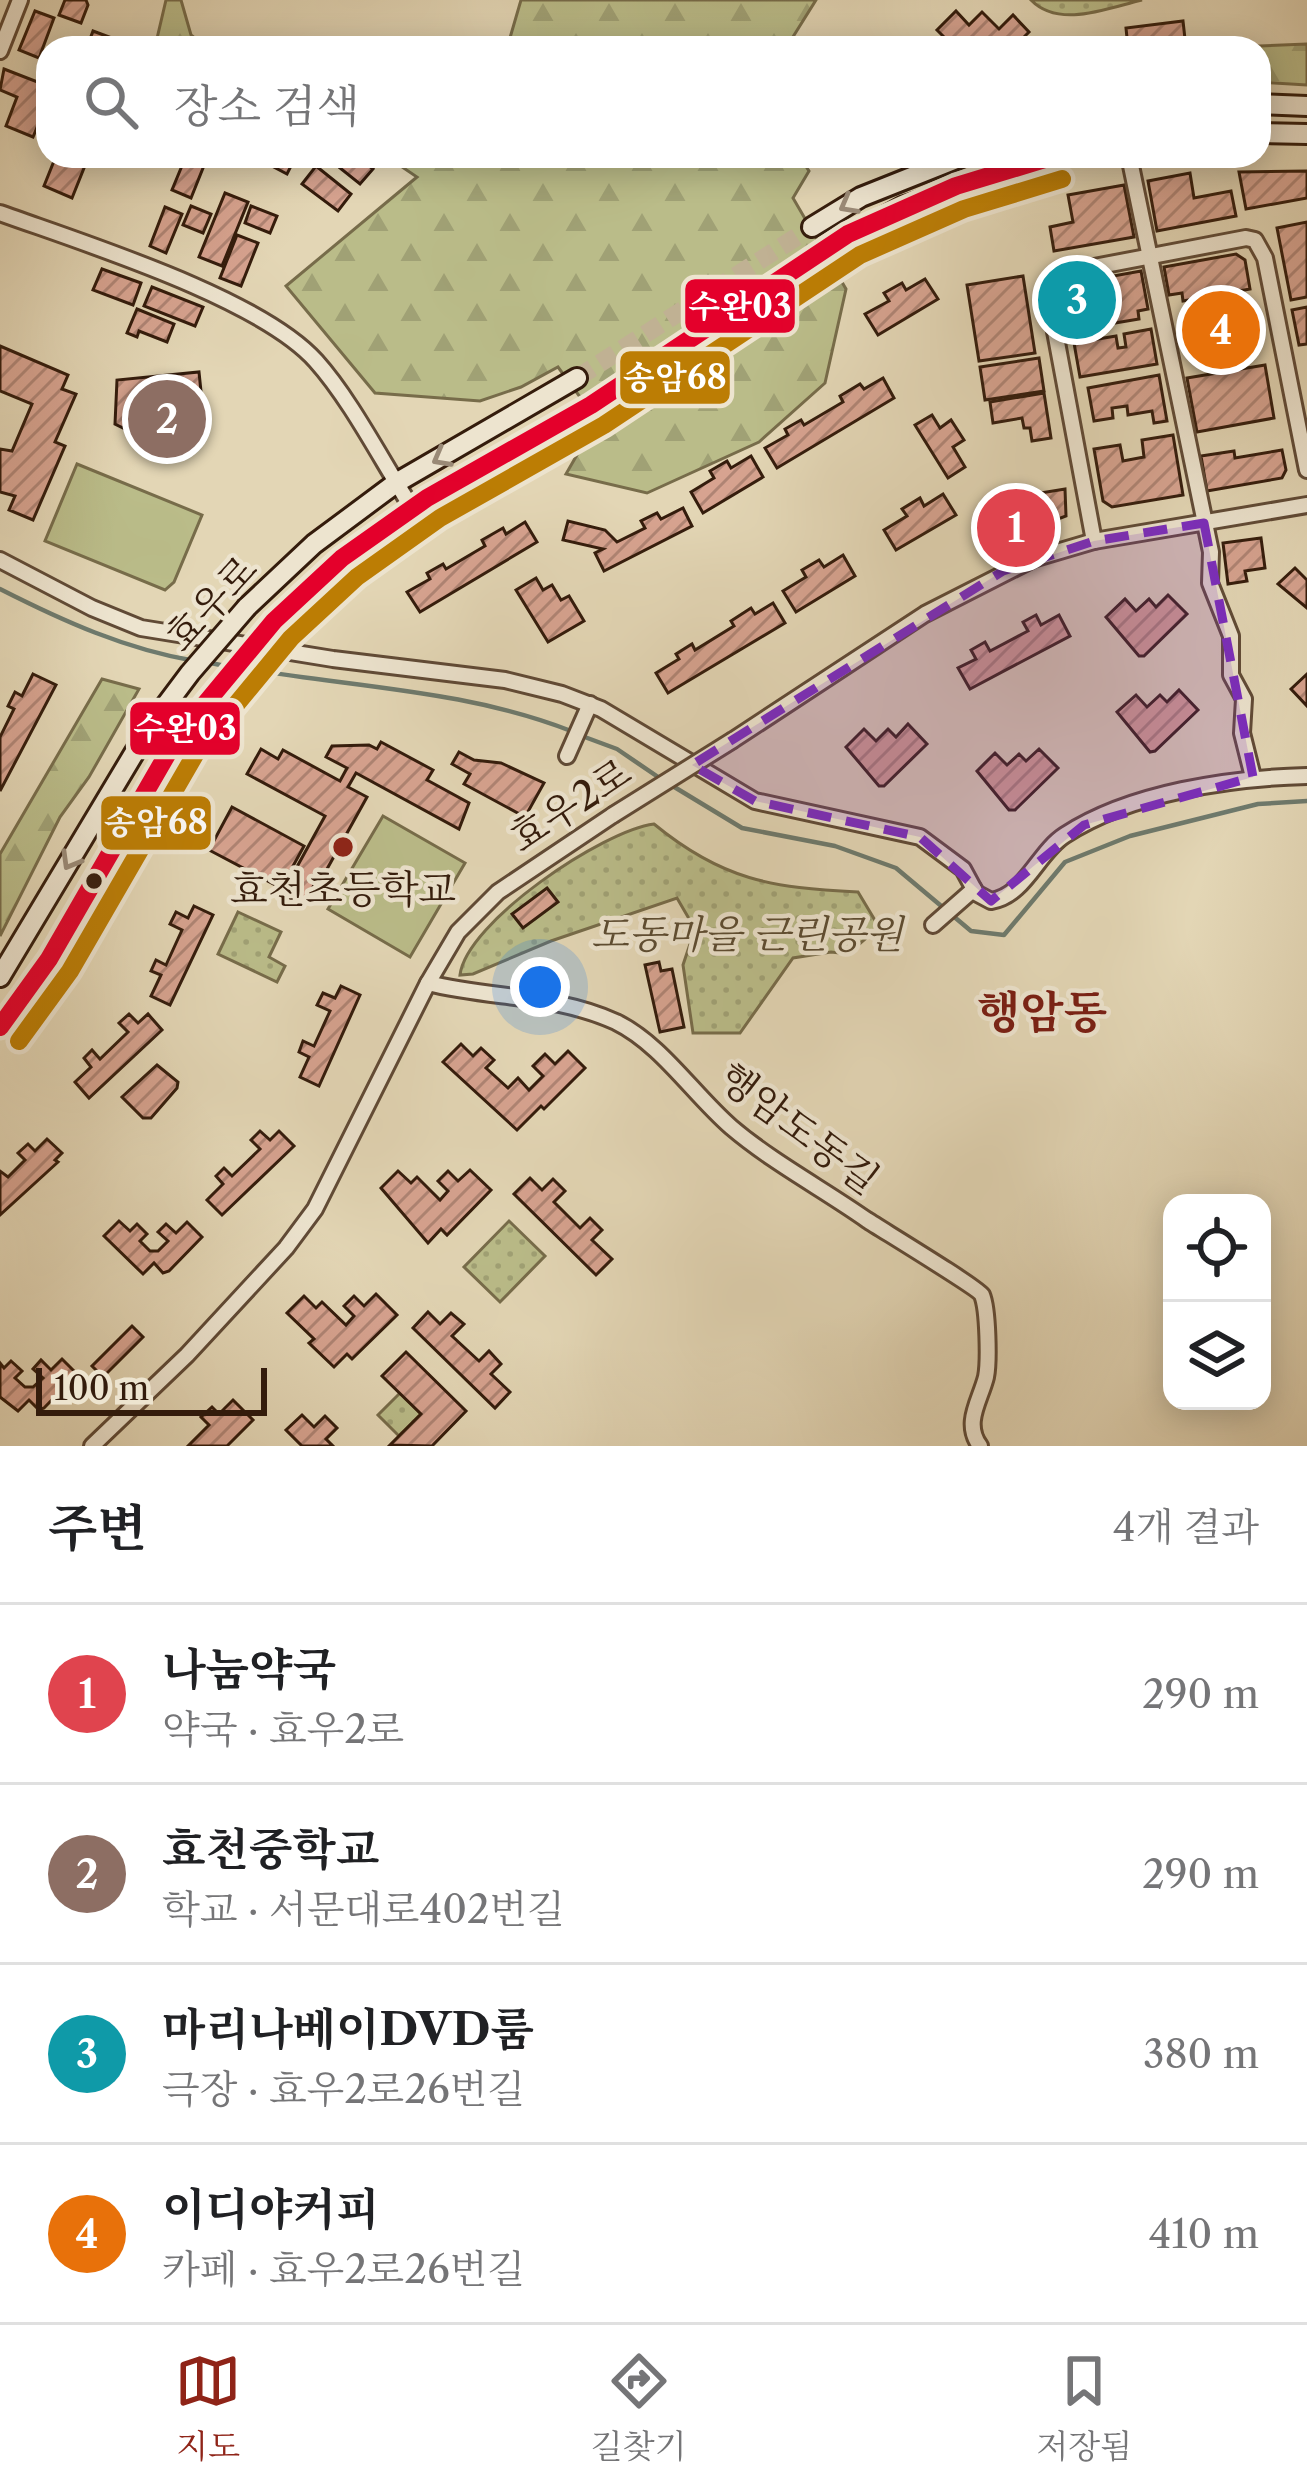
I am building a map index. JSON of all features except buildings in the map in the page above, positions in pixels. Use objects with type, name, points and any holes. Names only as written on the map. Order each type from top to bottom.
[{"type":"main road","points":[[1271,104],[1307,106]]},
{"type":"main road","points":[[1271,133],[1307,134]]},
{"type":"main road","points":[[812,227],[861,197],[934,168]]},
{"type":"main road","points":[[826,249],[902,207],[1019,168]]},
{"type":"main road","name":"효우로","points":[[0,977],[152,725],[247,608],[314,544],[396,483],[578,378]]},
{"type":"main road","name":"효우로","points":[[0,1027],[49,959],[176,739],[274,621],[342,557],[412,508],[591,406]]},
{"type":"street","points":[[0,51],[20,0]]},
{"type":"street","points":[[1131,168],[1211,552],[1210,583],[1232,642],[1231,675],[1244,699],[1242,733],[1253,778]]},
{"type":"street","points":[[0,213],[199,290],[299,344],[321,367],[412,508]]},
{"type":"street","points":[[1094,541],[1048,294],[1052,282],[1068,272],[1255,240],[1262,248],[1307,470]]},
{"type":"street","name":"효우2로","points":[[92,1446],[286,1248],[315,1209],[428,983],[474,914],[551,854],[925,614],[1003,571],[1094,541],[1307,505]]},
{"type":"street","points":[[0,560],[142,628],[310,656],[505,680],[588,710],[754,801],[920,837],[963,869],[983,899],[1001,900],[1011,894],[1046,850],[1084,825],[1136,804],[1253,778],[1307,776]]},
{"type":"street","points":[[568,752],[588,710]]},
{"type":"street","points":[[937,921],[974,889]]},
{"type":"street","name":"행암도동길","points":[[428,983],[552,1000],[635,1033],[697,1096],[761,1150],[929,1262],[971,1283],[981,1292],[988,1364],[971,1426],[980,1446]]},
{"type":"highlighted area","points":[[1204,523],[1253,777],[1084,825],[991,901],[920,837],[755,801],[692,765],[1003,571],[1094,541]]},
{"type":"green space","points":[[166,0],[181,0],[192,36],[158,36]]},
{"type":"green space","points":[[521,0],[816,0],[794,36],[510,36]]},
{"type":"green space","points":[[1031,0],[1142,0],[1069,15],[1042,9]]},
{"type":"green space","points":[[1307,44],[1307,85],[1271,83],[1271,45]]},
{"type":"green space","points":[[404,168],[807,168],[793,198],[846,289],[825,383],[759,442],[647,493],[566,474],[597,420],[558,367],[480,401],[375,393],[286,286],[417,177]]},
{"type":"green space","points":[[77,464],[202,515],[174,582],[165,590],[45,541]]},
{"type":"green space","points":[[102,679],[139,689],[89,777],[60,817],[0,936],[0,854]]},
{"type":"green space","points":[[383,816],[465,863],[410,957],[328,909]]},
{"type":"green space","name":"도동마을 근린공원","points":[[654,824],[702,858],[749,878],[858,892],[879,927],[848,954],[793,958],[740,1033],[693,1033],[683,965],[695,929],[677,898],[460,975],[486,930],[540,882],[603,843]]},
{"type":"green space","points":[[238,912],[281,932],[269,957],[285,966],[277,982],[218,954]]},
{"type":"green space","points":[[509,1221],[545,1256],[500,1302],[464,1267]]},
{"type":"green space","points":[[400,1393],[421,1414],[399,1436],[378,1415]]},
{"type":"waterway","points":[[0,589],[95,632],[195,661]]},
{"type":"waterway","points":[[206,662],[230,667]]},
{"type":"waterway","points":[[242,668],[450,698],[571,731]]},
{"type":"waterway","points":[[582,736],[617,749],[661,779]]},
{"type":"waterway","points":[[671,785],[742,828],[835,846],[896,868],[971,931],[1004,935],[1065,862],[1130,836],[1258,804],[1307,801]]},
{"type":"tunnel","points":[[577,378],[812,227]]},
{"type":"tunnel","points":[[591,405],[826,249]]},
{"type":"transit line","name":"수완03","points":[[0,1027],[49,959],[176,739],[274,621],[342,558],[427,498],[591,405],[848,234],[956,186],[1015,168]]},
{"type":"transit line","name":"송암68","points":[[19,1041],[70,971],[196,753],[291,638],[357,577],[440,518],[604,425],[860,255],[964,209],[1062,179]]},
{"type":"place","name":"마리나베이DVD룸","points":[[1077,300]]},
{"type":"place","name":"이디야커피","points":[[1221,330]]},
{"type":"place","name":"효천중학교","points":[[167,419]]},
{"type":"place","name":"나눔약국","points":[[1016,528]]},
{"type":"place","name":"효천초등학교","points":[[343,847]]},
{"type":"district","name":"행암동","points":[[1042,1012]]}]
